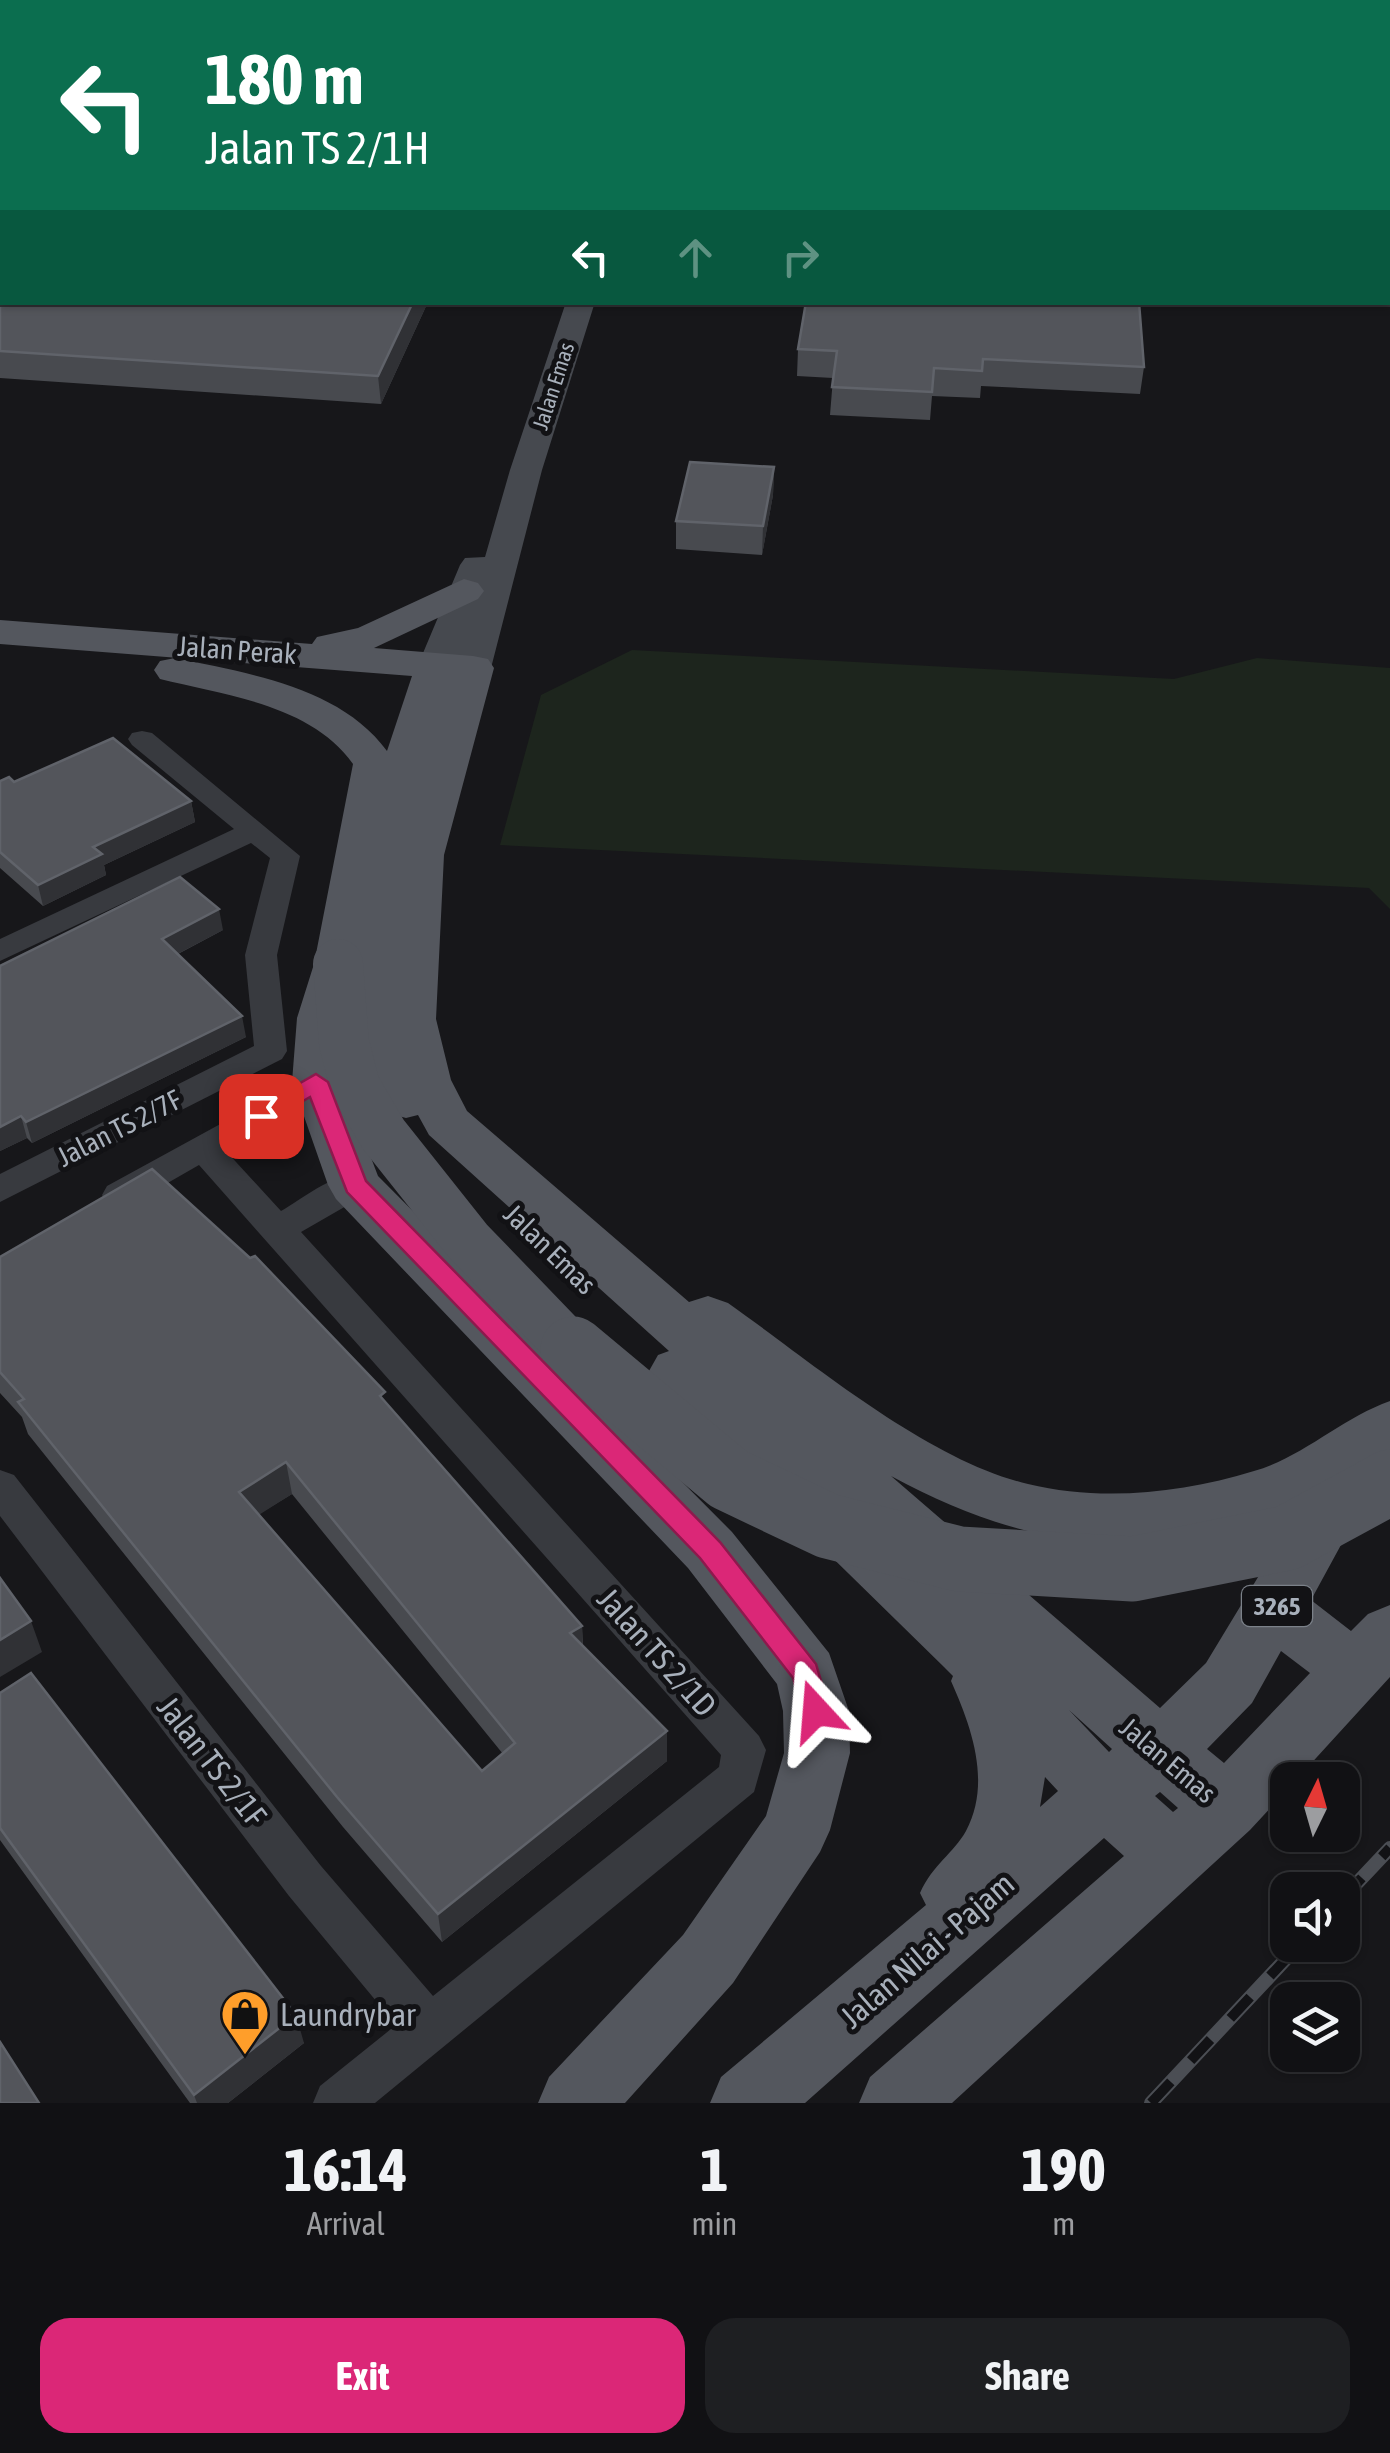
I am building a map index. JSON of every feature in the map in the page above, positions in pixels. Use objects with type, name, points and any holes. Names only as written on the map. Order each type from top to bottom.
[{"type":"main road","name":"Jalan Emas","points":[[581,305],[452,676],[396,791],[372,984],[375,1025],[392,1079],[424,1128],[967,1647],[1104,1794],[1174,1858]]},
{"type":"main road","name":"Jalan Emas","points":[[526,470],[464,591],[422,854],[411,1020],[426,1080],[446,1122],[1159,1754],[1226,1808]]},
{"type":"main road","points":[[292,654],[371,637],[464,591]]},
{"type":"main road","name":"Jalan Perak","points":[[0,632],[292,654],[452,676]]},
{"type":"main road","name":"Jalan Perak","points":[[0,652],[154,665],[452,676]]},
{"type":"main road","points":[[154,665],[270,692],[347,732],[371,756],[376,774],[338,964],[322,1018],[316,1082],[355,1186],[710,1550],[806,1673],[816,1711],[817,1753],[796,1830],[708,1960],[575,2103]]},
{"type":"main road","points":[[338,964],[344,1043],[355,1086],[384,1134],[468,1241],[582,1359],[729,1479],[828,1526],[959,1560],[1133,1569],[1287,1538],[1390,1482]]},
{"type":"main road","points":[[426,1080],[559,1206],[670,1291],[903,1457],[951,1484],[1000,1504],[1054,1516],[1114,1519],[1180,1513],[1266,1494],[1390,1425]]},
{"type":"main road","name":"3265","points":[[1104,1794],[1159,1754],[1229,1683],[1276,1609],[1334,1503],[1390,1458]]},
{"type":"main road","points":[[1276,1609],[1328,1651],[1376,1649]]},
{"type":"main road","points":[[834,2032],[996,1847],[1012,1782],[1006,1731],[967,1647]]},
{"type":"main road","points":[[896,2103],[1174,1858],[1376,1649]]},
{"type":"main road","name":"Jalan Nilai - Pajam","points":[[748,2103],[1104,1794]]},
{"type":"street","name":"Jalan TS 2/7F","points":[[0,1188],[271,1052],[261,955],[284,856],[142,739]]},
{"type":"street","points":[[3,946],[255,830]]},
{"type":"street","points":[[86,1212],[205,1149],[316,1082]]},
{"type":"street","name":"Jalan TS 2/1D","points":[[205,1149],[744,1750],[739,1778],[337,2103]]},
{"type":"street","points":[[278,1229],[355,1186]]},
{"type":"street","name":"Jalan TS 2/1F","points":[[0,1486],[305,1881],[431,2030]]},
{"type":"shaded area","points":[[632,650],[1174,679],[1257,658],[1390,668],[1390,909],[1369,888],[500,845],[541,695]]},
{"type":"building","points":[[0,305],[412,305],[378,376],[0,351]]},
{"type":"building","points":[[805,305],[1139,305],[1144,367],[983,359],[982,371],[934,368],[932,392],[832,387],[837,351],[798,349]]},
{"type":"building","points":[[690,462],[774,467],[763,526],[676,521]]},
{"type":"building","points":[[113,738],[191,801],[93,847],[102,854],[38,885],[0,852],[0,781],[9,777],[14,782]]},
{"type":"building","points":[[180,877],[219,909],[162,939],[242,1016],[26,1122],[21,1116],[0,1127],[0,966]]},
{"type":"building","points":[[152,1169],[250,1258],[255,1256],[385,1392],[380,1396],[582,1626],[570,1633],[667,1731],[438,1914],[337,1797],[18,1402],[24,1399],[0,1372],[0,1257]],"holes":[[[286,1462],[515,1743],[482,1771],[239,1492]]]},
{"type":"building","points":[[0,1578],[31,1621],[0,1640]]},
{"type":"building","points":[[31,1673],[296,2015],[194,2095],[0,1828],[0,1693]]},
{"type":"building","points":[[0,2042],[39,2103],[0,2103]]},
{"type":"railway","points":[[1360,1880],[1390,1848]]},
{"type":"railway","points":[[1151,2103],[1283,1962]]},
{"type":"place","name":"Laundrybar","points":[[245,2056]]},
{"type":"route","points":[[261,1116],[316,1082],[355,1186],[710,1550],[806,1673],[816,1711]]}]
